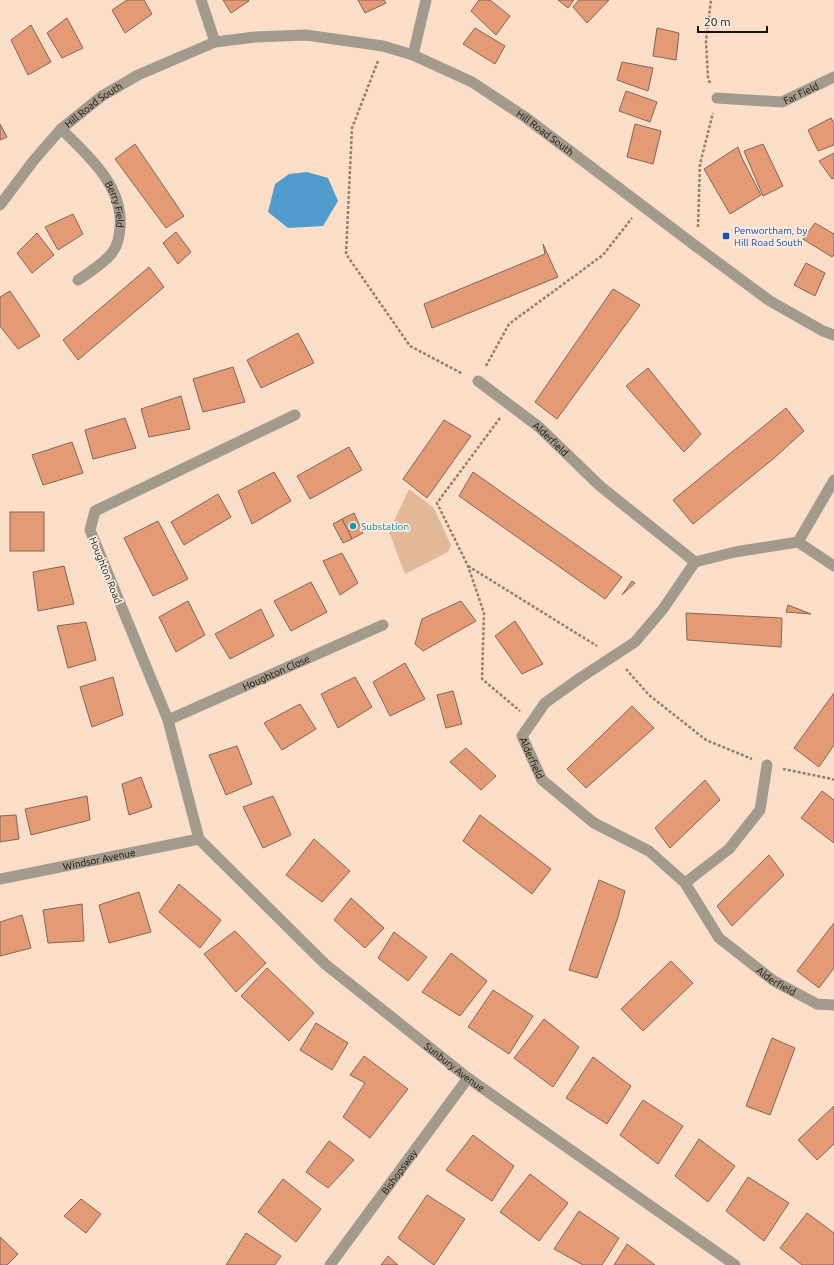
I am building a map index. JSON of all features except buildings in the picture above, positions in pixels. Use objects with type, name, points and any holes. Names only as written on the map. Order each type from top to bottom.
[{"type":"street","points":[[201,0],[215,42]]},
{"type":"street","points":[[413,55],[426,0]]},
{"type":"street","name":"Hill Road South","points":[[0,205],[34,160],[62,129],[102,96],[138,76],[215,42],[255,37],[306,35],[383,46],[413,55],[472,82],[525,117],[770,301],[823,331],[834,335]]},
{"type":"street","name":"Far Field","points":[[717,98],[782,102],[834,77]]},
{"type":"street","name":"Berry Field","points":[[62,129],[87,154],[103,174],[117,199],[121,217],[119,240],[112,252],[99,266],[78,280]]},
{"type":"street","name":"Alderfield","points":[[478,381],[539,427],[600,486],[695,562],[662,609],[635,642],[545,703],[532,721],[522,736],[542,780],[594,823],[650,851],[685,883],[719,938],[774,981],[818,1004],[834,1005]]},
{"type":"street","name":"Houghton Road","points":[[199,839],[168,720],[90,530],[95,510],[296,415]]},
{"type":"street","points":[[798,542],[834,480]]},
{"type":"street","points":[[695,562],[735,552],[798,542],[834,566]]},
{"type":"street","name":"Houghton Close","points":[[168,720],[383,626]]},
{"type":"street","points":[[685,883],[729,850],[760,810],[767,765]]},
{"type":"street","name":"Windsor Avenue","points":[[0,879],[199,839]]},
{"type":"street","name":"Sunbury Avenue","points":[[199,839],[325,964],[468,1078],[735,1265]]},
{"type":"street","name":"Bishopsway","points":[[330,1265],[468,1078]]},
{"type":"path","points":[[697,247],[700,164],[717,98],[708,78],[706,41],[711,0]]},
{"type":"path","points":[[383,46],[352,128],[346,254],[410,346],[478,381],[509,324],[603,255],[642,205]]},
{"type":"path","points":[[510,405],[437,503],[468,566],[484,613],[482,679],[532,721]]},
{"type":"path","points":[[468,566],[613,656],[649,695],[706,740],[767,765],[833,778]]},
{"type":"shaded area","points":[[409,489],[434,508],[451,545],[448,552],[405,574],[389,532]]},
{"type":"water","points":[[307,172],[328,178],[338,201],[323,226],[288,228],[268,212],[275,184],[289,174]]},
{"type":"place","name":"Penwortham, by Hill Road South","points":[[726,236]]},
{"type":"place","name":"Substation","points":[[353,526]]}]
